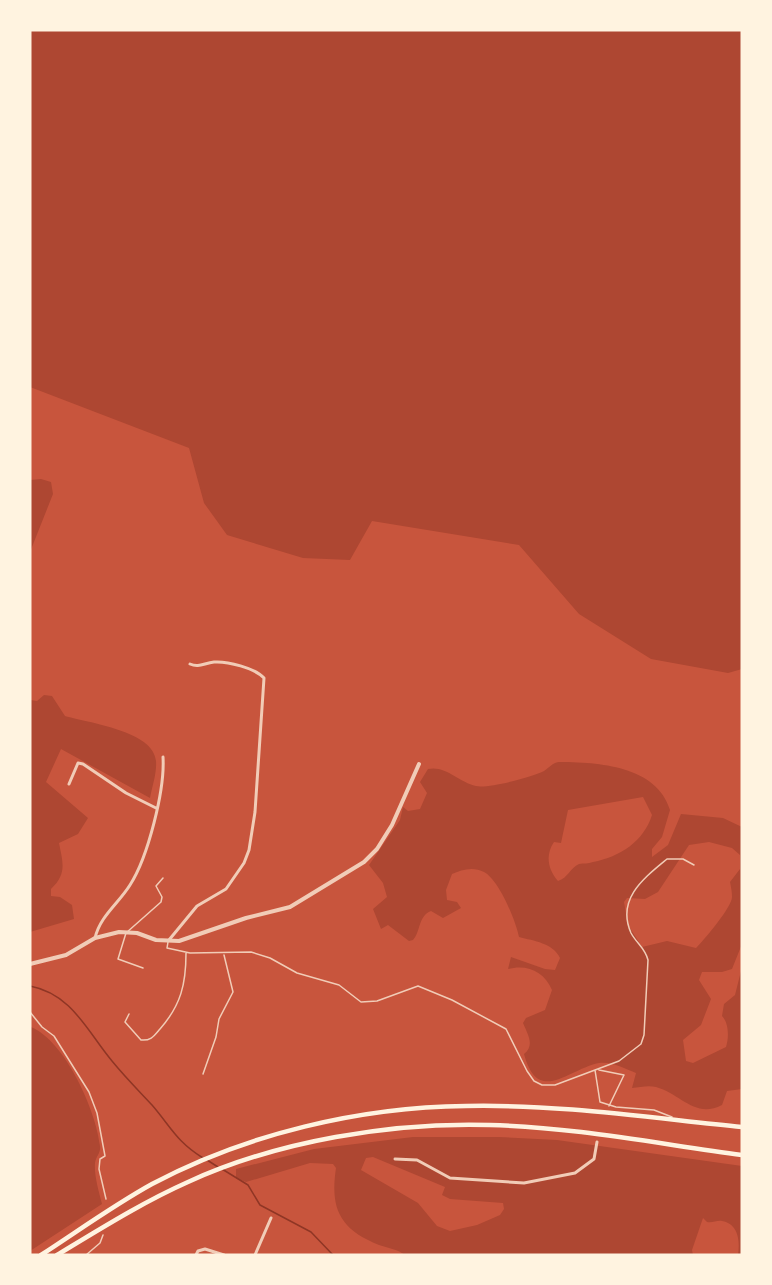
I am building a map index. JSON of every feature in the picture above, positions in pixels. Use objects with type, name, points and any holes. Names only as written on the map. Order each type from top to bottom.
[{"type":"highway","points":[[41,1255],[152,1184],[249,1144],[315,1125],[427,1107],[510,1106],[742,1126]]},
{"type":"highway","points":[[57,1255],[188,1181],[319,1141],[433,1126],[490,1125],[558,1130],[742,1155]]},
{"type":"highway","points":[[64,1255],[92,1234]]},
{"type":"street","points":[[168,941],[178,932],[197,906],[226,889],[244,863],[249,850],[255,812],[264,678],[260,673],[251,669],[215,662],[201,666],[190,664]]},
{"type":"street","points":[[95,938],[98,927],[135,876],[152,830],[164,769],[163,757]]},
{"type":"street","points":[[69,784],[78,763],[83,764],[126,793],[156,808]]},
{"type":"street","points":[[30,964],[66,955],[95,938],[126,933],[168,941],[195,937],[246,918],[290,907],[364,862],[377,849],[392,825],[420,764]]},
{"type":"street","points":[[395,1159],[417,1160],[450,1178],[524,1183],[575,1173],[594,1159],[597,1142]]},
{"type":"street","points":[[255,1255],[272,1218]]},
{"type":"street","points":[[196,1255],[198,1251],[205,1249],[224,1255]]},
{"type":"lane","points":[[168,941],[167,948],[186,952],[224,954],[251,952],[270,958],[297,973],[339,985],[361,1002],[367,1003],[412,987],[429,990],[500,1023],[516,1046],[534,1081],[542,1085],[555,1085],[628,1056],[641,1044],[644,1035],[648,960],[646,951],[632,934],[626,916],[631,895],[648,874],[667,859],[683,859],[694,865]]},
{"type":"lane","points":[[143,968],[118,959],[126,933],[161,902],[162,897],[156,886],[163,878]]},
{"type":"lane","points":[[129,1014],[125,1022],[141,1040],[148,1041],[154,1037],[179,1004],[186,976],[186,952]]},
{"type":"lane","points":[[203,1074],[216,1037],[219,1019],[233,992],[224,954]]},
{"type":"lane","points":[[30,1012],[42,1027],[54,1036],[89,1092],[105,1156],[100,1159],[99,1168],[106,1199]]},
{"type":"lane","points":[[595,1069],[600,1102],[609,1106],[654,1110],[681,1121]]},
{"type":"lane","points":[[595,1069],[624,1075],[609,1106]]},
{"type":"lane","points":[[86,1255],[100,1243],[103,1235]]},
{"type":"shaded area","points":[[30,30],[742,30],[742,669],[728,673],[651,659],[579,614],[519,545],[372,521],[350,560],[303,558],[227,535],[204,503],[189,448],[30,387]]},
{"type":"shaded area","points":[[41,479],[51,482],[53,494],[30,552],[30,480]]},
{"type":"shaded area","points":[[44,695],[52,696],[65,716],[104,725],[133,735],[152,751],[156,766],[150,798],[61,749],[46,782],[88,818],[78,834],[59,843],[63,868],[60,878],[51,889],[51,896],[60,897],[72,905],[74,919],[30,932],[30,700],[37,701]]},
{"type":"shaded area","points":[[559,762],[608,766],[639,775],[653,784],[663,795],[670,810],[662,837],[652,849],[652,857],[668,845],[681,814],[723,818],[742,827],[742,944],[732,969],[722,972],[702,972],[699,980],[711,999],[701,1025],[683,1040],[686,1061],[693,1063],[726,1047],[728,1031],[722,1016],[724,1004],[735,995],[742,967],[742,1089],[727,1091],[722,1105],[704,1109],[688,1104],[656,1087],[632,1088],[636,1073],[608,1063],[587,1066],[555,1080],[546,1081],[537,1078],[530,1070],[524,1054],[530,1043],[523,1023],[526,1018],[545,1010],[552,990],[549,983],[534,970],[508,969],[511,957],[545,969],[555,970],[560,958],[548,946],[519,937],[511,912],[501,892],[490,876],[484,872],[471,869],[452,874],[446,890],[447,900],[457,902],[461,908],[443,918],[431,911],[427,913],[413,940],[409,941],[388,925],[381,929],[373,909],[387,897],[383,883],[369,865],[400,820],[403,807],[408,811],[420,809],[427,793],[420,782],[428,769],[440,769],[470,784],[482,786],[530,776]],"holes":[[[643,797],[652,815],[637,840],[621,852],[603,860],[579,864],[558,881],[550,867],[549,852],[554,842],[561,843],[568,810]],[[709,842],[732,848],[740,855],[740,869],[730,882],[732,897],[728,908],[696,948],[667,941],[642,947],[628,925],[624,902],[627,898],[645,899],[658,892],[689,845]]]},
{"type":"shaded area","points":[[31,1027],[56,1046],[77,1078],[85,1096],[100,1146],[95,1168],[102,1204],[30,1251]]},
{"type":"shaded area","points":[[413,1137],[499,1137],[557,1140],[742,1166],[742,1255],[738,1255],[737,1234],[732,1226],[722,1221],[707,1222],[703,1218],[692,1250],[693,1255],[405,1255],[365,1239],[346,1224],[336,1206],[334,1182],[336,1168],[333,1164],[310,1163],[246,1182],[236,1178],[236,1169],[314,1149]],"holes":[[[373,1157],[445,1187],[442,1195],[450,1199],[503,1203],[504,1209],[500,1215],[477,1225],[450,1231],[437,1226],[418,1203],[361,1170],[366,1158]]]},
{"type":"waterway","points":[[30,986],[45,990],[68,1005],[117,1067],[174,1133],[186,1146],[203,1158]]},
{"type":"waterway","points":[[207,1160],[218,1167]]},
{"type":"waterway","points":[[222,1169],[248,1185],[260,1205],[311,1232],[333,1255]]}]
